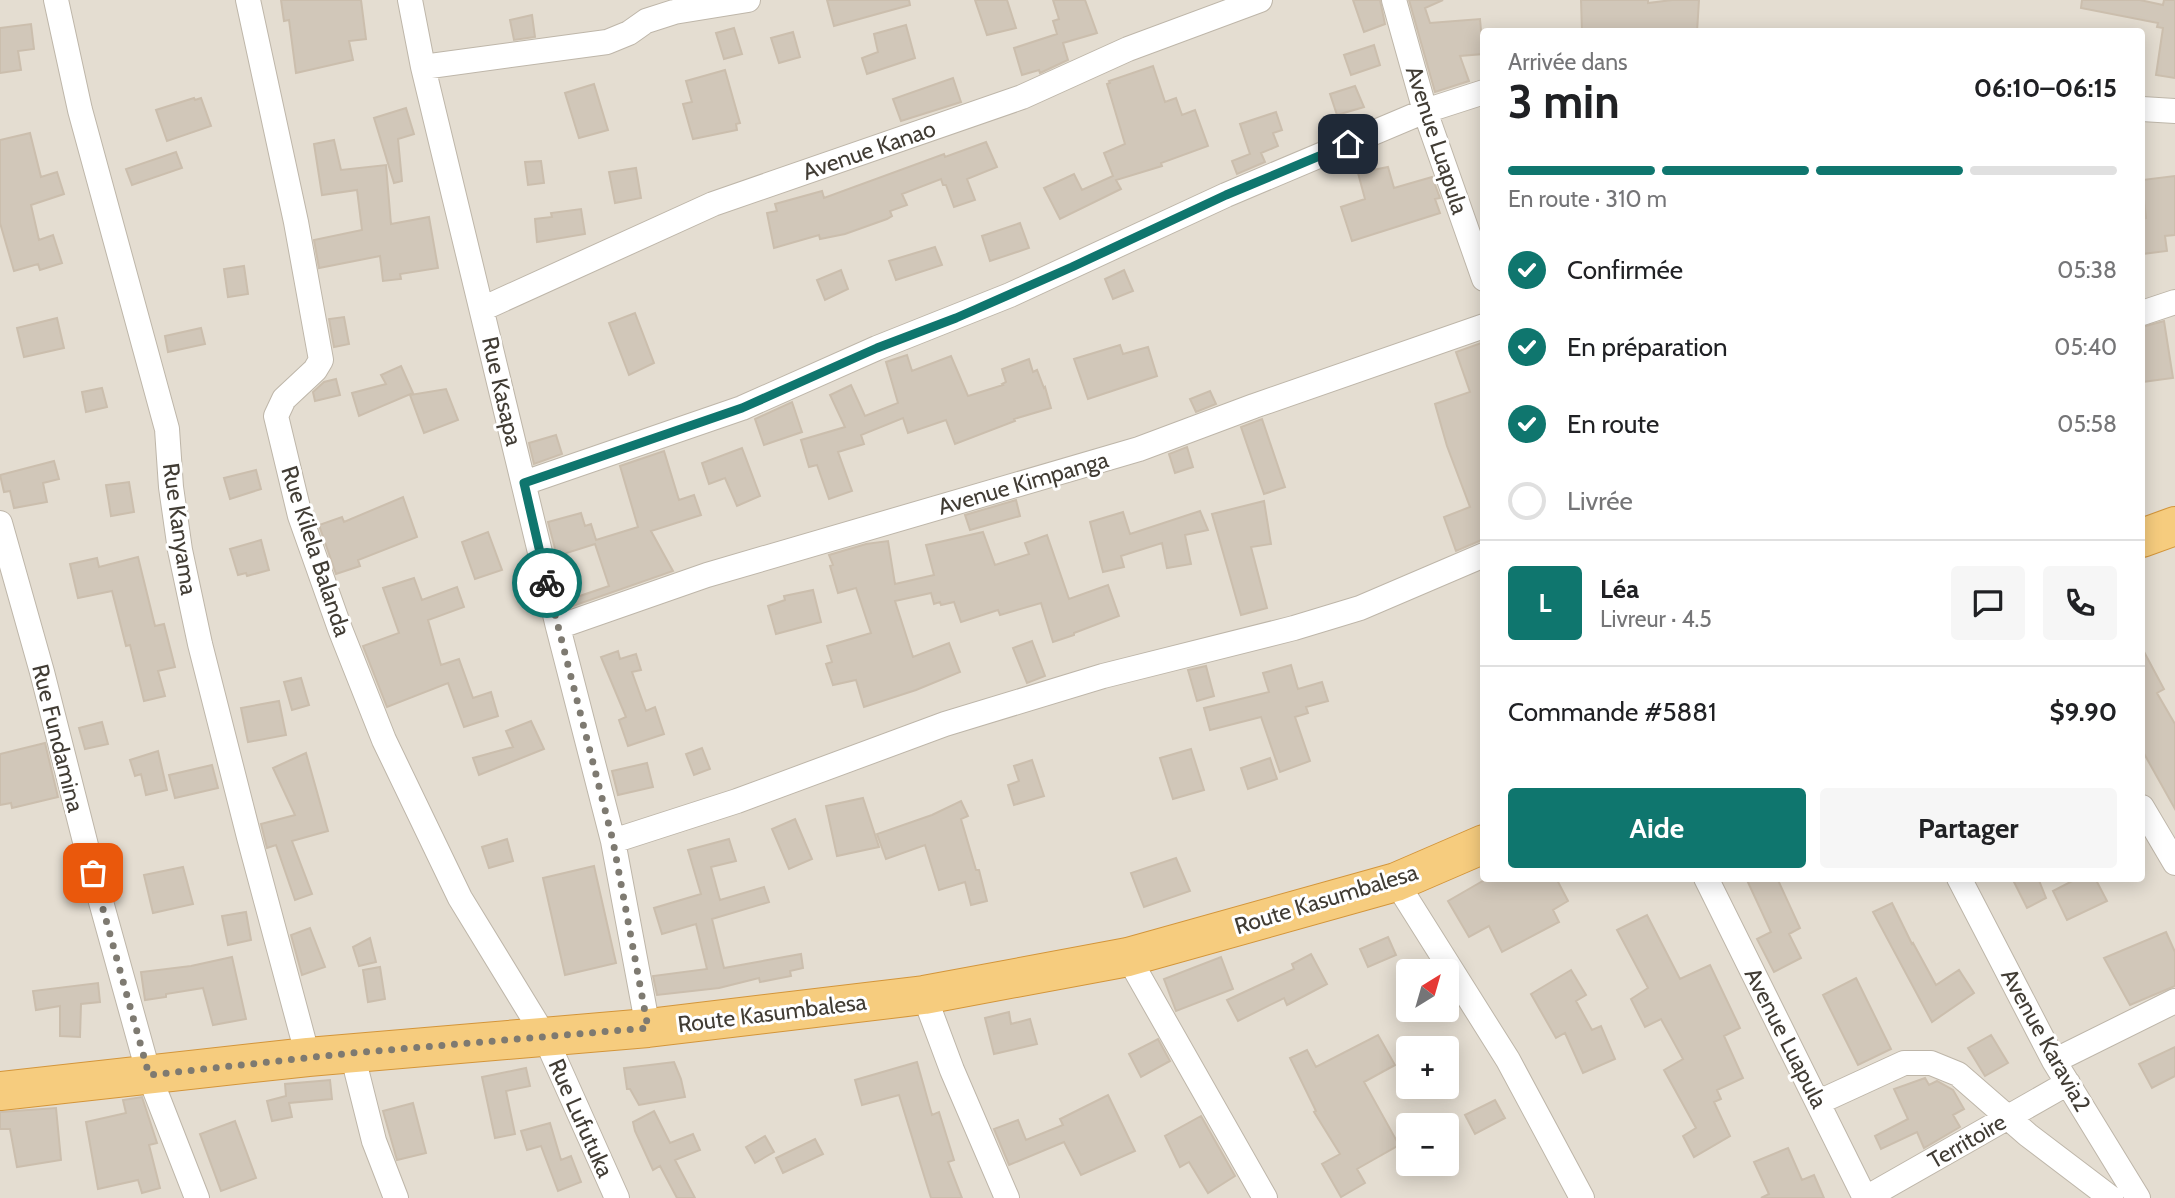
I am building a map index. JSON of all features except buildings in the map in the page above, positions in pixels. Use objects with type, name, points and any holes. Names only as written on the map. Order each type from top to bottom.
[{"type":"highway","points":[[2145,536],[2175,526]]},
{"type":"highway","name":"Route Kasumbalesa","points":[[0,1091],[309,1057],[648,1028],[924,995],[1128,957],[1396,882],[1480,846]]},
{"type":"street","name":"Rue Kanyama","points":[[56,0],[80,110],[167,429],[180,550],[200,644],[248,837],[309,1057]]},
{"type":"street","name":"Rue Kilela Balanda","points":[[248,0],[296,222],[321,360],[315,370],[284,399],[276,416],[300,516],[340,629],[384,740],[460,898],[545,1037]]},
{"type":"street","name":"Rue Kasapa","points":[[410,0],[422,67],[558,628],[613,841],[648,1028]]},
{"type":"street","points":[[422,67],[607,42],[629,33],[646,21],[674,12],[748,0]]},
{"type":"street","name":"Avenue Kanao","points":[[482,309],[713,204],[1022,97],[1128,49],[1260,0]]},
{"type":"street","name":"Avenue Luapula","points":[[1394,0],[1425,111],[1480,268]]},
{"type":"street","points":[[524,483],[742,408],[877,348],[1022,289],[1226,195],[1425,111],[1480,93]]},
{"type":"street","points":[[2145,109],[2175,111]]},
{"type":"street","points":[[2145,312],[2175,302]]},
{"type":"street","name":"Avenue Kimpanga","points":[[558,628],[707,575],[1139,449],[1480,327]]},
{"type":"street","name":"Rue Fundamina","points":[[0,523],[42,672],[96,887],[149,1075],[197,1198]]},
{"type":"street","points":[[613,841],[737,801],[945,724],[1103,676],[1294,628],[1360,608],[1480,557]]},
{"type":"street","points":[[2145,812],[2175,863]]},
{"type":"street","points":[[1396,882],[1508,1060],[1582,1198]]},
{"type":"street","name":"Avenue Luapula","points":[[1708,882],[1866,1198]]},
{"type":"street","name":"Avenue Karavia2","points":[[1961,882],[2054,1061],[2138,1198]]},
{"type":"street","points":[[1128,957],[1265,1198]]},
{"type":"street","points":[[924,995],[952,1070],[1007,1198]]},
{"type":"street","points":[[2054,1061],[2175,1001]]},
{"type":"street","name":"Rue Lufutuka","points":[[545,1037],[617,1198]]},
{"type":"street","points":[[352,1053],[374,1141],[396,1198]]},
{"type":"street","points":[[1819,1102],[1904,1063],[1931,1063],[1958,1074],[2056,1158],[2111,1198]]},
{"type":"street","name":"Territoire","points":[[1866,1198],[2068,1083]]},
{"type":"shaded area","points":[[0,0],[2175,0],[2175,1198],[0,1198]]},
{"type":"way so far","points":[[93,873],[149,1075],[447,1044],[648,1028],[613,841],[547,583]]},
{"type":"route","points":[[547,583],[524,483],[742,408],[877,348],[956,318],[1226,195],[1348,144]]}]
